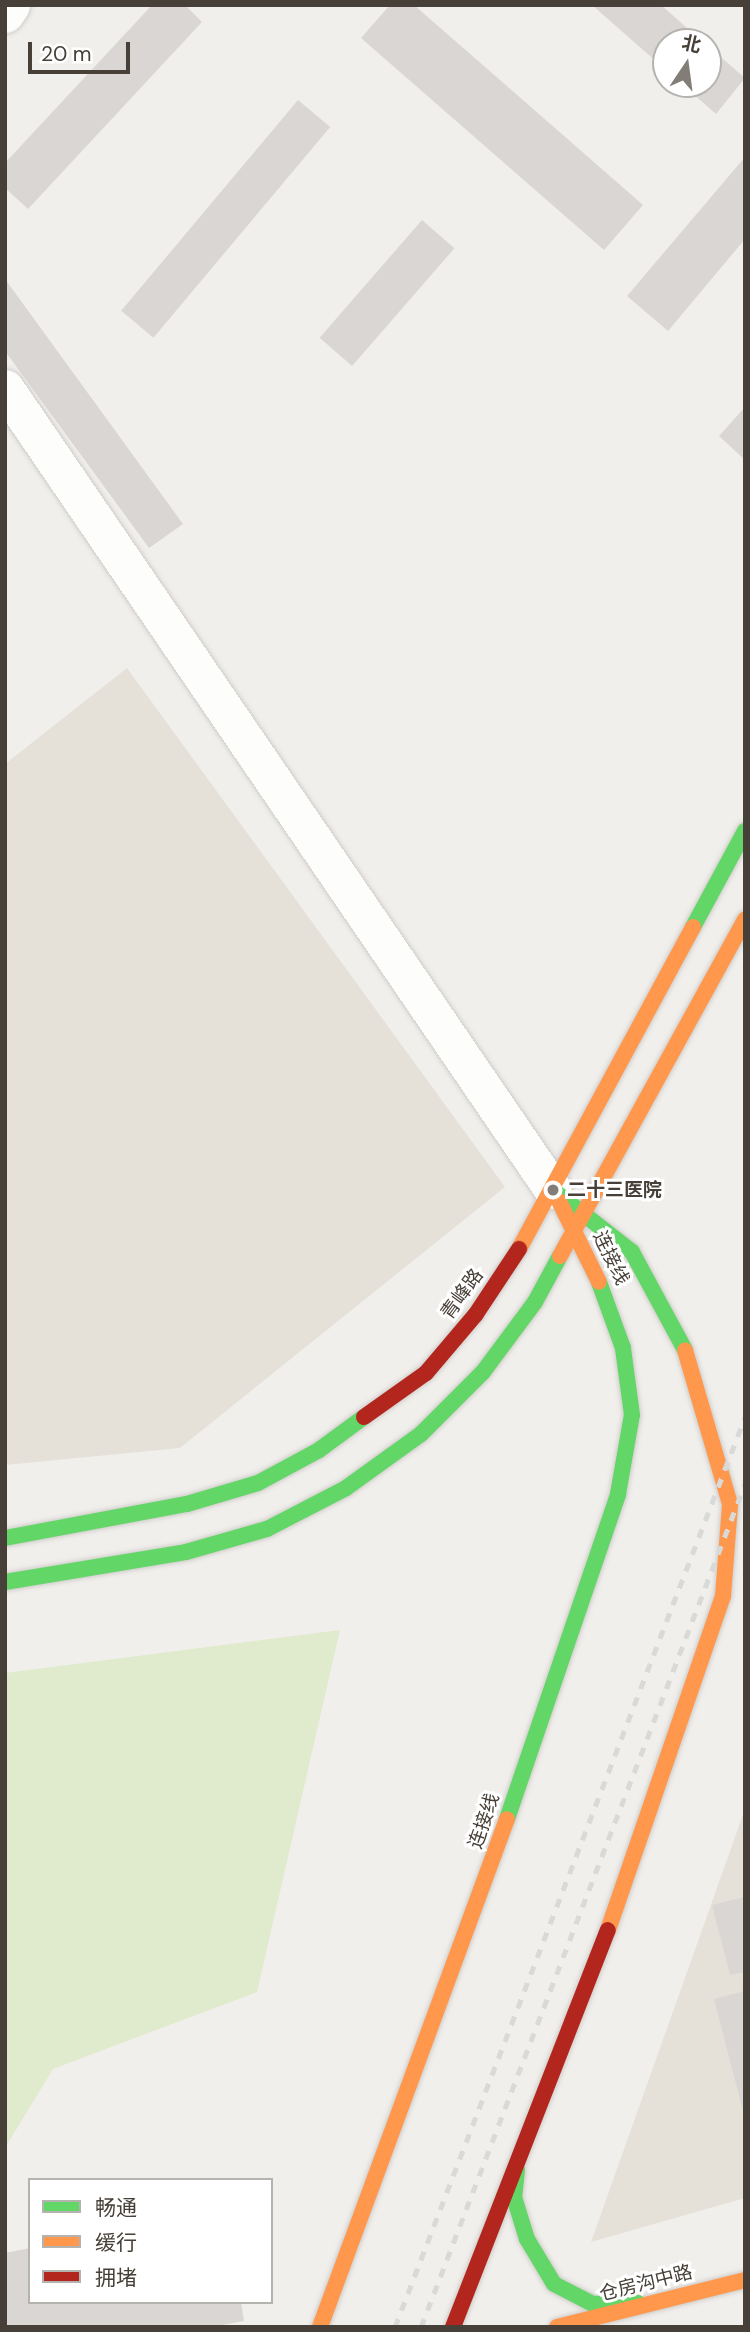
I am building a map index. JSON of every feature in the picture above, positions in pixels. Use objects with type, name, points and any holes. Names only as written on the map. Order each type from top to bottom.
[{"type":"main road","name":"青峰路","points":[[5,1538],[187,1504],[258,1483],[319,1450],[426,1374],[476,1314],[553,1190],[745,831]]},
{"type":"main road","points":[[5,1582],[186,1552],[267,1530],[346,1488],[421,1434],[483,1372],[535,1302],[745,919]]},
{"type":"main road","name":"连接线","points":[[453,2327],[621,1896],[723,1596],[730,1504],[684,1347],[632,1252],[553,1190]]},
{"type":"main road","name":"连接线","points":[[320,2327],[482,1892],[618,1494],[632,1415],[623,1348],[608,1300],[553,1190]]},
{"type":"main road","points":[[519,2154],[514,2197],[527,2239],[554,2284],[593,2304],[654,2303]]},
{"type":"main road","name":"仓房沟中路","points":[[557,2327],[745,2280]]},
{"type":"street","points":[[5,15],[11,5]]},
{"type":"street","points":[[5,388],[553,1190]]},
{"type":"shaded area","points":[[127,668],[505,1187],[180,1448],[5,1465],[5,764]]},
{"type":"shaded area","points":[[745,1809],[745,2198],[591,2242]]},
{"type":"green space","points":[[340,1630],[257,1992],[53,2069],[5,2148],[5,1673]]},
{"type":"building","points":[[152,5],[185,5],[202,22],[28,209],[5,188],[5,163]]},
{"type":"building","points":[[390,5],[414,5],[643,205],[604,250],[361,38]]},
{"type":"building","points":[[592,5],[661,5],[687,28],[652,28],[652,58]]},
{"type":"building","points":[[722,58],[745,78],[716,114],[698,98],[722,98]]},
{"type":"building","points":[[298,100],[330,127],[153,338],[121,311]]},
{"type":"building","points":[[745,157],[745,239],[668,331],[627,296]]},
{"type":"building","points":[[422,220],[454,248],[352,366],[320,338]]},
{"type":"building","points":[[5,279],[183,524],[149,548],[5,351]]},
{"type":"building","points":[[745,407],[745,460],[719,436]]},
{"type":"building","points":[[745,1897],[745,1972],[730,1975],[712,1905]]},
{"type":"building","points":[[745,1991],[745,2114],[744,2115],[714,1999]]},
{"type":"building","points":[[28,2248],[28,2304],[241,2304],[244,2321],[212,2327],[5,2327],[5,2253]]},
{"type":"railway","points":[[395,2327],[745,1417]]},
{"type":"railway","points":[[421,2327],[745,1484]]},
{"type":"traffic: fast","points":[[693,927],[745,831]]},
{"type":"traffic: fast","points":[[553,1190],[632,1252],[685,1350]]},
{"type":"traffic: fast","points":[[5,1582],[186,1552],[267,1529],[346,1488],[421,1434],[483,1372],[535,1302],[560,1256]]},
{"type":"traffic: fast","points":[[507,1819],[618,1494],[632,1415],[623,1348],[599,1282]]},
{"type":"traffic: fast","points":[[5,1538],[187,1504],[258,1483],[319,1450],[364,1417]]},
{"type":"traffic: fast","points":[[517,2170],[514,2197],[527,2239],[554,2284],[593,2304],[638,2303]]},
{"type":"traffic: slow","points":[[560,1256],[745,919]]},
{"type":"traffic: slow","points":[[519,1249],[693,927]]},
{"type":"traffic: slow","points":[[559,1201],[599,1282]]},
{"type":"traffic: slow","points":[[608,1930],[723,1596],[730,1504],[685,1350]]},
{"type":"traffic: slow","points":[[320,2327],[507,1819]]},
{"type":"traffic: slow","points":[[557,2327],[745,2280]]},
{"type":"traffic: jam","points":[[364,1417],[426,1373],[476,1314],[519,1249]]},
{"type":"traffic: jam","points":[[453,2327],[608,1930]]},
{"type":"place","name":"二十三医院","points":[[553,1190]]}]
